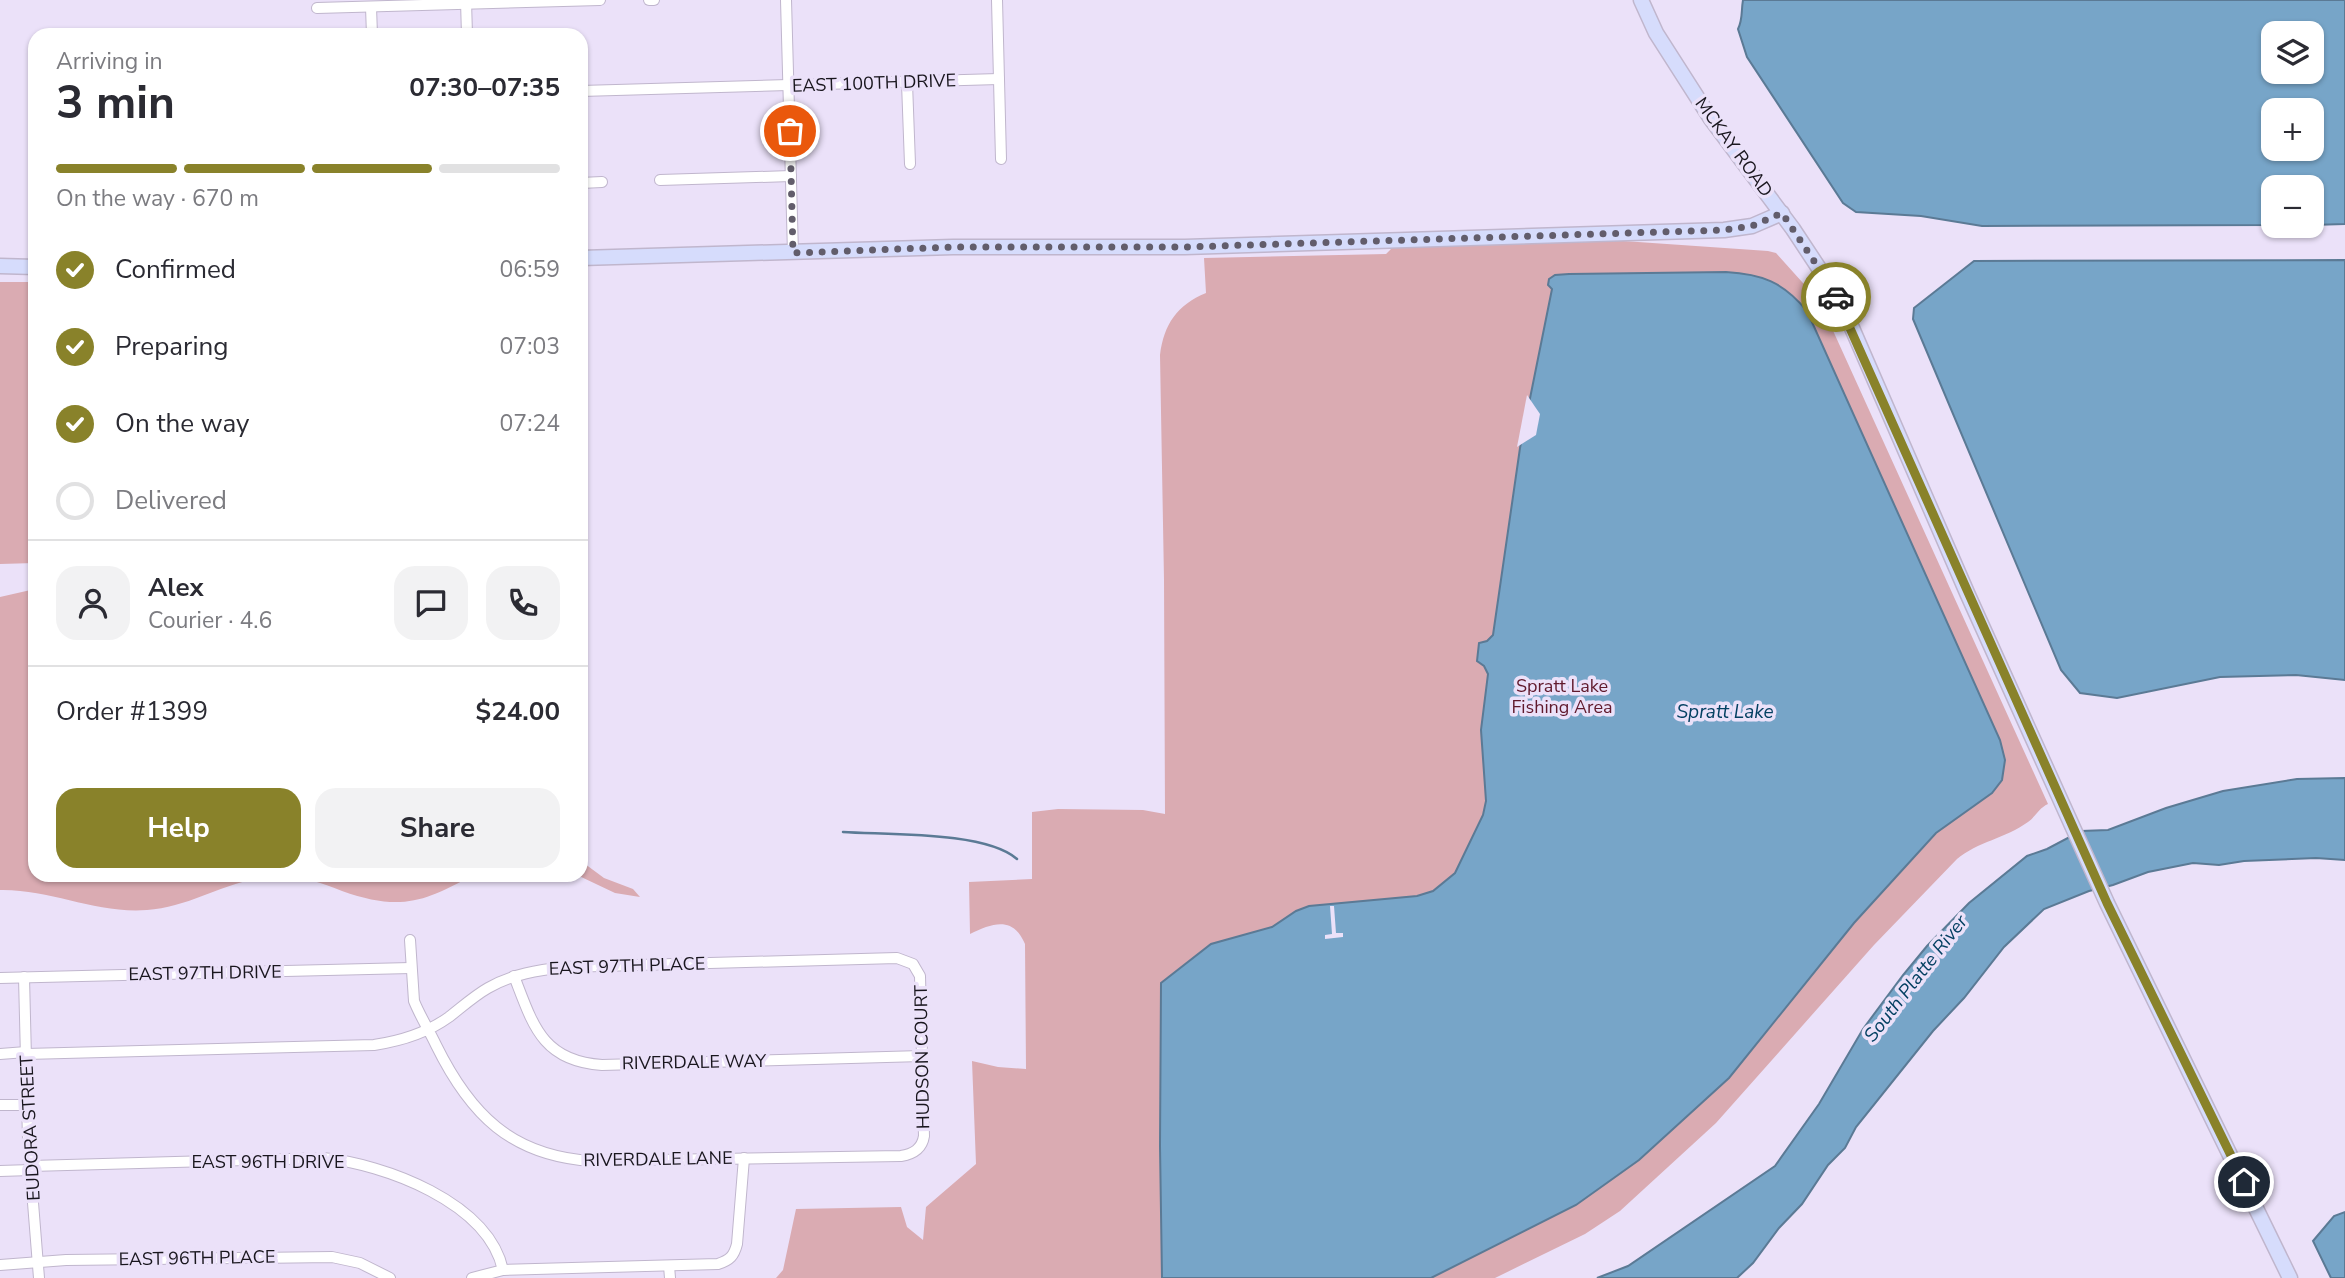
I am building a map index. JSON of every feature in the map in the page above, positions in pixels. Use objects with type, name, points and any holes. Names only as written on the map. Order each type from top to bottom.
[{"type":"main road","name":"MCKAY ROAD","points":[[1641,0],[1656,33],[1712,120],[1782,213],[1828,282],[1852,328],[1968,595],[2107,903],[2290,1278]]},
{"type":"main road","points":[[588,258],[953,247],[1185,247],[1724,230],[1752,226],[1782,213]]},
{"type":"main road","points":[[0,266],[28,267]]},
{"type":"street","points":[[317,8],[600,0]]},
{"type":"street","points":[[649,0],[654,0]]},
{"type":"street","points":[[786,0],[793,253]]},
{"type":"street","points":[[997,0],[1001,159]]},
{"type":"street","points":[[466,2],[467,28]]},
{"type":"street","points":[[371,7],[372,28]]},
{"type":"street","name":"EAST 100TH DRIVE","points":[[588,92],[999,79]]},
{"type":"street","points":[[907,83],[910,164]]},
{"type":"street","points":[[660,180],[791,176]]},
{"type":"street","points":[[588,183],[602,182]]},
{"type":"street","name":"RIVERDALE LANE","points":[[410,940],[414,1001],[452,1077],[475,1108],[498,1129],[535,1149],[575,1160],[592,1161],[901,1156],[914,1152]]},
{"type":"street","name":"EAST 97TH PLACE","points":[[0,1054],[355,1047],[390,1042],[428,1029],[447,1019],[488,988],[514,976],[541,969],[897,958],[910,962]]},
{"type":"street","name":"HUDSON COURT","points":[[910,962],[920,976],[924,1136],[922,1145],[914,1152]]},
{"type":"street","name":"EAST 97TH DRIVE","points":[[0,978],[411,968]]},
{"type":"street","name":"RIVERDALE WAY","points":[[514,976],[540,1037],[556,1052],[582,1063],[602,1065],[922,1056]]},
{"type":"street","name":"EUDORA STREET","points":[[24,977],[31,1168],[39,1278]]},
{"type":"street","points":[[0,1105],[28,1105]]},
{"type":"street","name":"EAST 96TH DRIVE","points":[[0,1171],[323,1158],[354,1162],[398,1174],[446,1201],[488,1238],[500,1257],[503,1270]]},
{"type":"street","points":[[471,1278],[503,1270],[574,1273],[718,1264],[733,1256],[737,1244],[744,1158]]},
{"type":"street","name":"EAST 96TH PLACE","points":[[0,1265],[65,1260],[332,1257],[360,1264],[390,1278]]},
{"type":"street","points":[[669,1265],[670,1278]]},
{"type":"green space","name":"Spratt Lake Fishing Area","points":[[1609,240],[1776,253],[1820,302],[2048,804],[2028,822],[1973,848],[1957,859],[1874,945],[1716,1123],[1620,1211],[1585,1234],[1495,1278],[776,1278],[783,1270],[796,1209],[901,1207],[907,1227],[923,1240],[926,1207],[976,1164],[972,1061],[998,1067],[1026,1069],[1025,944],[1015,929],[1002,924],[970,934],[969,882],[1032,879],[1032,812],[1058,809],[1143,810],[1165,814],[1160,355],[1165,334],[1174,317],[1187,303],[1206,293],[1204,258],[1386,254],[1400,245]]},
{"type":"green space","points":[[0,282],[28,282],[28,563],[0,564]]},
{"type":"green space","points":[[28,591],[28,882],[243,882],[164,908],[147,910],[110,908],[37,893],[0,890],[0,597]]},
{"type":"green space","points":[[588,866],[604,878],[633,889],[640,897],[615,893],[588,880]]},
{"type":"green space","points":[[315,882],[459,882],[425,898],[395,902],[362,897]]},
{"type":"water","points":[[1743,0],[2345,0],[2345,224],[2324,225],[2324,175],[2261,175],[2261,225],[1982,226],[1921,216],[1856,212],[1843,203],[1747,57],[1738,29]]},
{"type":"water","points":[[2345,260],[2345,680],[2296,675],[2220,677],[2117,698],[2080,693],[2061,670],[1913,319],[1914,308],[1974,261]]},
{"type":"water","name":"Spratt Lake","points":[[1726,272],[1771,281],[1789,293],[1807,311],[2000,740],[2005,760],[2002,780],[1992,793],[1936,833],[1854,923],[1729,1078],[1639,1160],[1576,1205],[1431,1278],[1162,1278],[1161,983],[1211,944],[1272,927],[1309,906],[1417,896],[1433,891],[1455,873],[1483,815],[1486,801],[1481,730],[1488,674],[1484,666],[1477,661],[1479,643],[1487,641],[1493,635],[1520,448],[1552,289],[1548,285],[1549,279],[1555,275],[1569,274]]},
{"type":"water","name":"South Platte River","points":[[2345,778],[2345,860],[2316,858],[2244,861],[2219,865],[2193,863],[2148,872],[2044,909],[2004,947],[1964,998],[1933,1031],[1856,1127],[1845,1148],[1828,1165],[1802,1204],[1779,1228],[1753,1263],[1737,1278],[1597,1278],[1628,1266],[1775,1166],[1819,1104],[1863,1029],[1903,975],[1969,903],[2027,856],[2081,831],[2108,830],[2166,808],[2223,791],[2297,779]]},
{"type":"water","points":[[2345,1212],[2345,1278],[2331,1278],[2313,1241],[2334,1216]]},
{"type":"pier","points":[[1527,395],[1540,414],[1536,435],[1517,447]]},
{"type":"pier","points":[[1330,906],[1334,906],[1336,933],[1343,933],[1343,937],[1325,939],[1325,935],[1332,934]]},
{"type":"waterway","points":[[843,832],[959,839],[982,843],[1017,859]]},
{"type":"way so far","points":[[790,131],[793,253],[953,247],[1185,247],[1724,230],[1752,226],[1782,213],[1836,297]]},
{"type":"route","points":[[1836,297],[2107,903],[2244,1182]]}]
